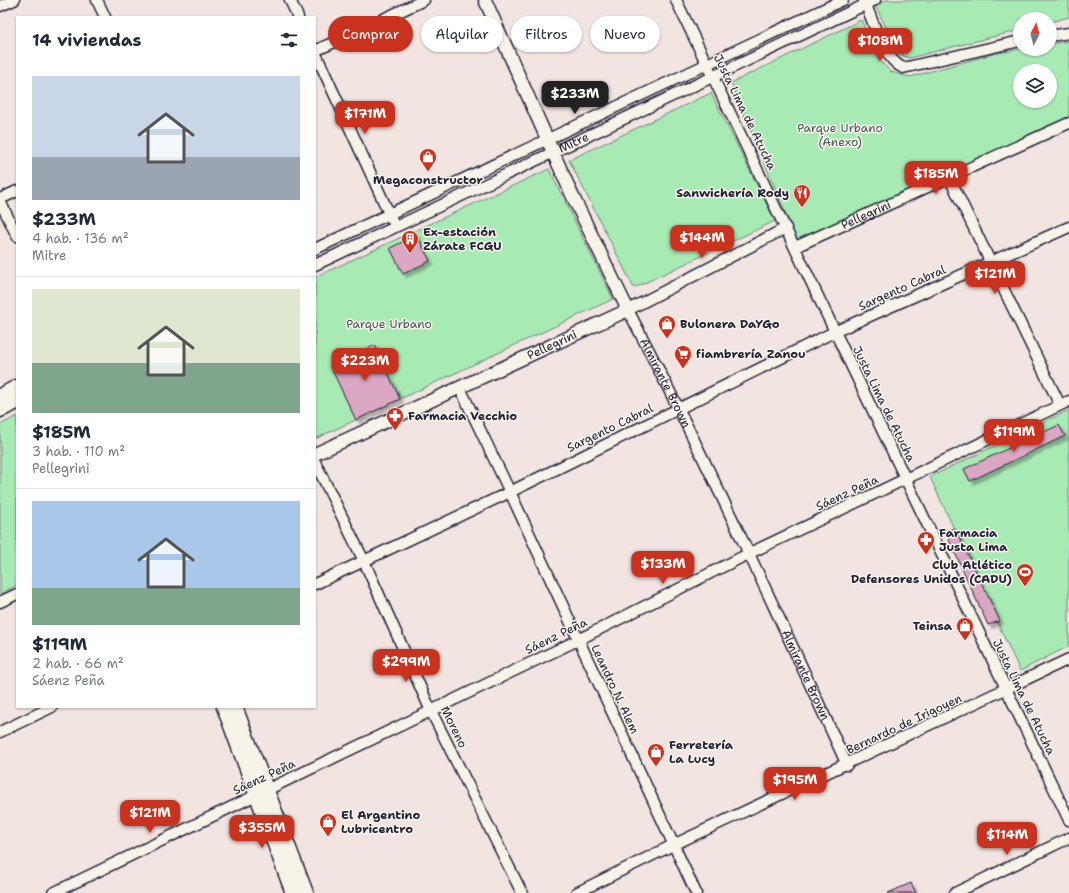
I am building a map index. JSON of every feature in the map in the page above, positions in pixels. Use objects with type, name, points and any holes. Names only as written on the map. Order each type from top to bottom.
[{"type":"main road","points":[[0,396],[16,388]]},
{"type":"main road","points":[[0,410],[16,402]]},
{"type":"main road","points":[[224,708],[306,893]]},
{"type":"main road","points":[[235,708],[293,893]]},
{"type":"street","points":[[0,6],[14,0]]},
{"type":"street","points":[[97,0],[105,16]]},
{"type":"street","points":[[290,0],[298,16]]},
{"type":"street","points":[[316,52],[424,0]]},
{"type":"street","name":"Almirante Brown","points":[[485,0],[592,238],[680,409],[750,554],[847,765]]},
{"type":"street","name":"Justa Lima de Atucha","points":[[676,0],[712,77],[754,160],[834,332],[1005,690],[1069,820]]},
{"type":"street","name":"Mitre","points":[[316,249],[843,0]]},
{"type":"street","points":[[868,1],[878,35],[895,64],[903,68],[1013,43]]},
{"type":"street","name":"Mitre","points":[[316,265],[553,153],[868,1]]},
{"type":"street","points":[[1057,35],[1069,33]]},
{"type":"street","points":[[316,54],[395,227]]},
{"type":"street","name":"Pellegrini","points":[[795,247],[1069,122]]},
{"type":"street","points":[[949,177],[1064,403]]},
{"type":"street","points":[[16,192],[0,200],[16,234]]},
{"type":"street","name":"Sargento Cabral","points":[[316,584],[510,492],[834,332],[1069,227]]},
{"type":"street","name":"Pellegrini","points":[[316,454],[628,310],[786,228]]},
{"type":"street","name":"Leandro N. Alem","points":[[460,388],[510,492],[696,893]]},
{"type":"street","name":"Sáenz Peña","points":[[53,893],[578,640],[750,554],[1064,403]]},
{"type":"street","name":"Moreno","points":[[316,464],[364,562],[431,711],[522,893]]},
{"type":"street","points":[[0,602],[16,594]]},
{"type":"street","name":"Bernardo de Irigoyen","points":[[576,893],[673,845],[847,765],[1069,659]]},
{"type":"street","points":[[0,732],[50,708]]},
{"type":"street","points":[[955,893],[1069,838]]},
{"type":"green space","points":[[887,0],[1069,0],[1069,17],[1057,20],[1057,12],[1013,12],[1013,32],[909,58],[899,54],[875,5]]},
{"type":"green space","name":"Parque Urbano (Anexo)","points":[[861,20],[879,60],[891,72],[910,77],[993,54],[1013,50],[1013,56],[1057,56],[1057,43],[1069,41],[1069,118],[947,172],[799,245],[731,83]]},
{"type":"green space","points":[[711,93],[775,221],[634,288],[569,160]]},
{"type":"green space","name":"Parque Urbano","points":[[549,169],[613,299],[316,439],[316,277]]},
{"type":"green space","name":"Club Atlético Defensores Unidos (CADU)","points":[[1069,410],[1069,646],[1020,671],[930,477]]},
{"type":"green space","points":[[16,417],[16,586],[0,594],[0,425]]},
{"type":"building","name":"Ex-estación Zárate FCGU","points":[[417,235],[430,261],[403,274],[390,248]]},
{"type":"building","points":[[375,345],[400,399],[356,420],[330,366]]},
{"type":"building","points":[[1059,425],[1065,436],[970,481],[964,469]]},
{"type":"building","points":[[955,528],[1000,621],[988,625],[945,531]]},
{"type":"building","points":[[911,883],[916,893],[888,893]]},
{"type":"place","name":"Megaconstructor","points":[[428,172]]},
{"type":"place","name":"Sanwichería Rody","points":[[802,208]]},
{"type":"place","name":"Ex-estación Zárate FCGU","points":[[410,254]]},
{"type":"place","name":"Bulonera DaYGo","points":[[667,339]]},
{"type":"place","name":"fiambrería Zanou","points":[[683,369]]},
{"type":"place","name":"Farmacia Vecchio","points":[[395,431]]},
{"type":"place","name":"Farmacia Justa Lima","points":[[926,555]]},
{"type":"place","name":"Club Atlético Defensores Unidos (CADU)","points":[[1025,587]]},
{"type":"place","name":"Teinsa","points":[[965,641]]},
{"type":"place","name":"Ferretería La Lucy","points":[[656,767]]},
{"type":"place","name":"El Argentino Lubricentro","points":[[328,837]]}]
